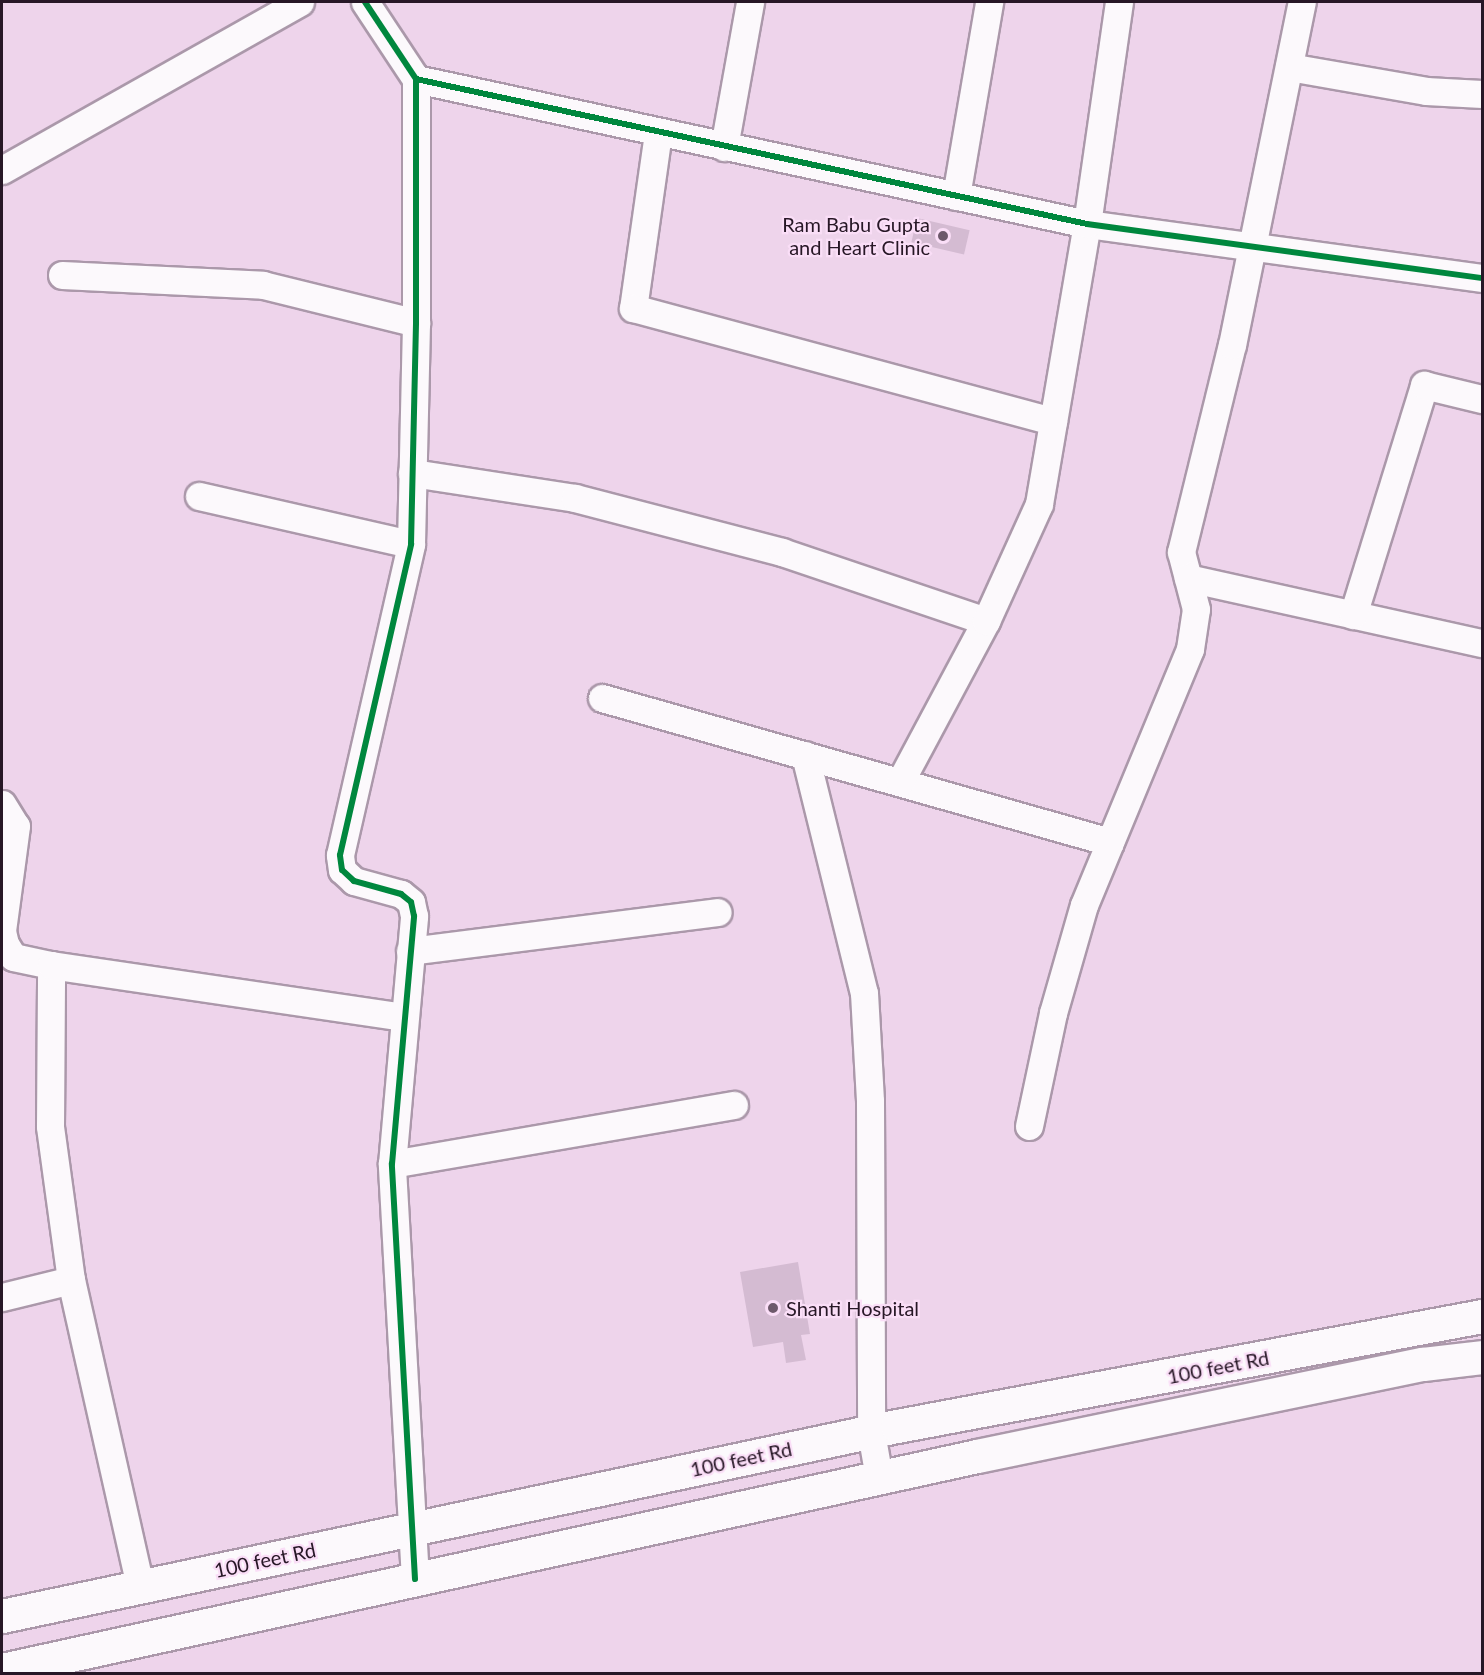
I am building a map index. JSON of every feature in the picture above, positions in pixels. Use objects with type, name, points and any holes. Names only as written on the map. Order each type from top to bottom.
[{"type":"main road","name":"100 feet Rd","points":[[2,1616],[871,1432],[1482,1316]]},
{"type":"main road","points":[[2,1670],[879,1478],[1423,1364],[1482,1357]]},
{"type":"street","points":[[2,170],[300,2]]},
{"type":"street","points":[[365,2],[416,79],[416,323],[411,544],[340,855],[342,870],[354,881],[401,894],[411,902],[410,951],[392,1164],[415,1579]]},
{"type":"street","points":[[724,147],[750,2]]},
{"type":"street","points":[[956,196],[989,2]]},
{"type":"street","points":[[900,782],[986,621],[1039,504],[1087,224],[1119,2]]},
{"type":"street","points":[[1029,1126],[1059,991],[1084,905],[1190,650],[1196,609],[1181,552],[1252,247],[1302,2]]},
{"type":"street","points":[[1289,67],[1426,91],[1482,94]]},
{"type":"street","points":[[416,79],[1087,224],[1482,278]]},
{"type":"street","points":[[658,133],[633,308],[1053,421]]},
{"type":"street","points":[[62,275],[263,285],[416,323]]},
{"type":"street","points":[[1353,615],[1424,385],[1482,399]]},
{"type":"street","points":[[412,473],[609,507],[782,552],[986,621]]},
{"type":"street","points":[[199,496],[411,544]]},
{"type":"street","points":[[1188,578],[1482,643]]},
{"type":"street","points":[[603,698],[1110,842]]},
{"type":"street","points":[[805,755],[864,993],[870,1101],[871,1432],[879,1478]]},
{"type":"street","points":[[2,804],[16,826],[2,931],[5,944],[13,957],[51,965],[403,1017]]},
{"type":"street","points":[[410,951],[718,912]]},
{"type":"street","points":[[51,965],[50,1126],[71,1280],[140,1586]]},
{"type":"street","points":[[392,1164],[734,1105]]},
{"type":"street","points":[[2,1297],[71,1280]]},
{"type":"building","points":[[917,218],[970,230],[964,255],[911,242]]},
{"type":"building","points":[[798,1262],[810,1334],[801,1335],[806,1360],[786,1363],[783,1342],[753,1347],[740,1272]]},
{"type":"cycle path","points":[[365,2],[416,79],[1087,224],[1482,278]]},
{"type":"cycle path","points":[[415,1579],[392,1164],[414,916],[411,902],[401,894],[354,881],[342,870],[340,855],[411,544],[416,323],[416,79]]},
{"type":"place","name":"Ram Babu Gupta and Heart Clinic","points":[[943,236]]},
{"type":"place","name":"Shanti Hospital","points":[[773,1308]]}]
